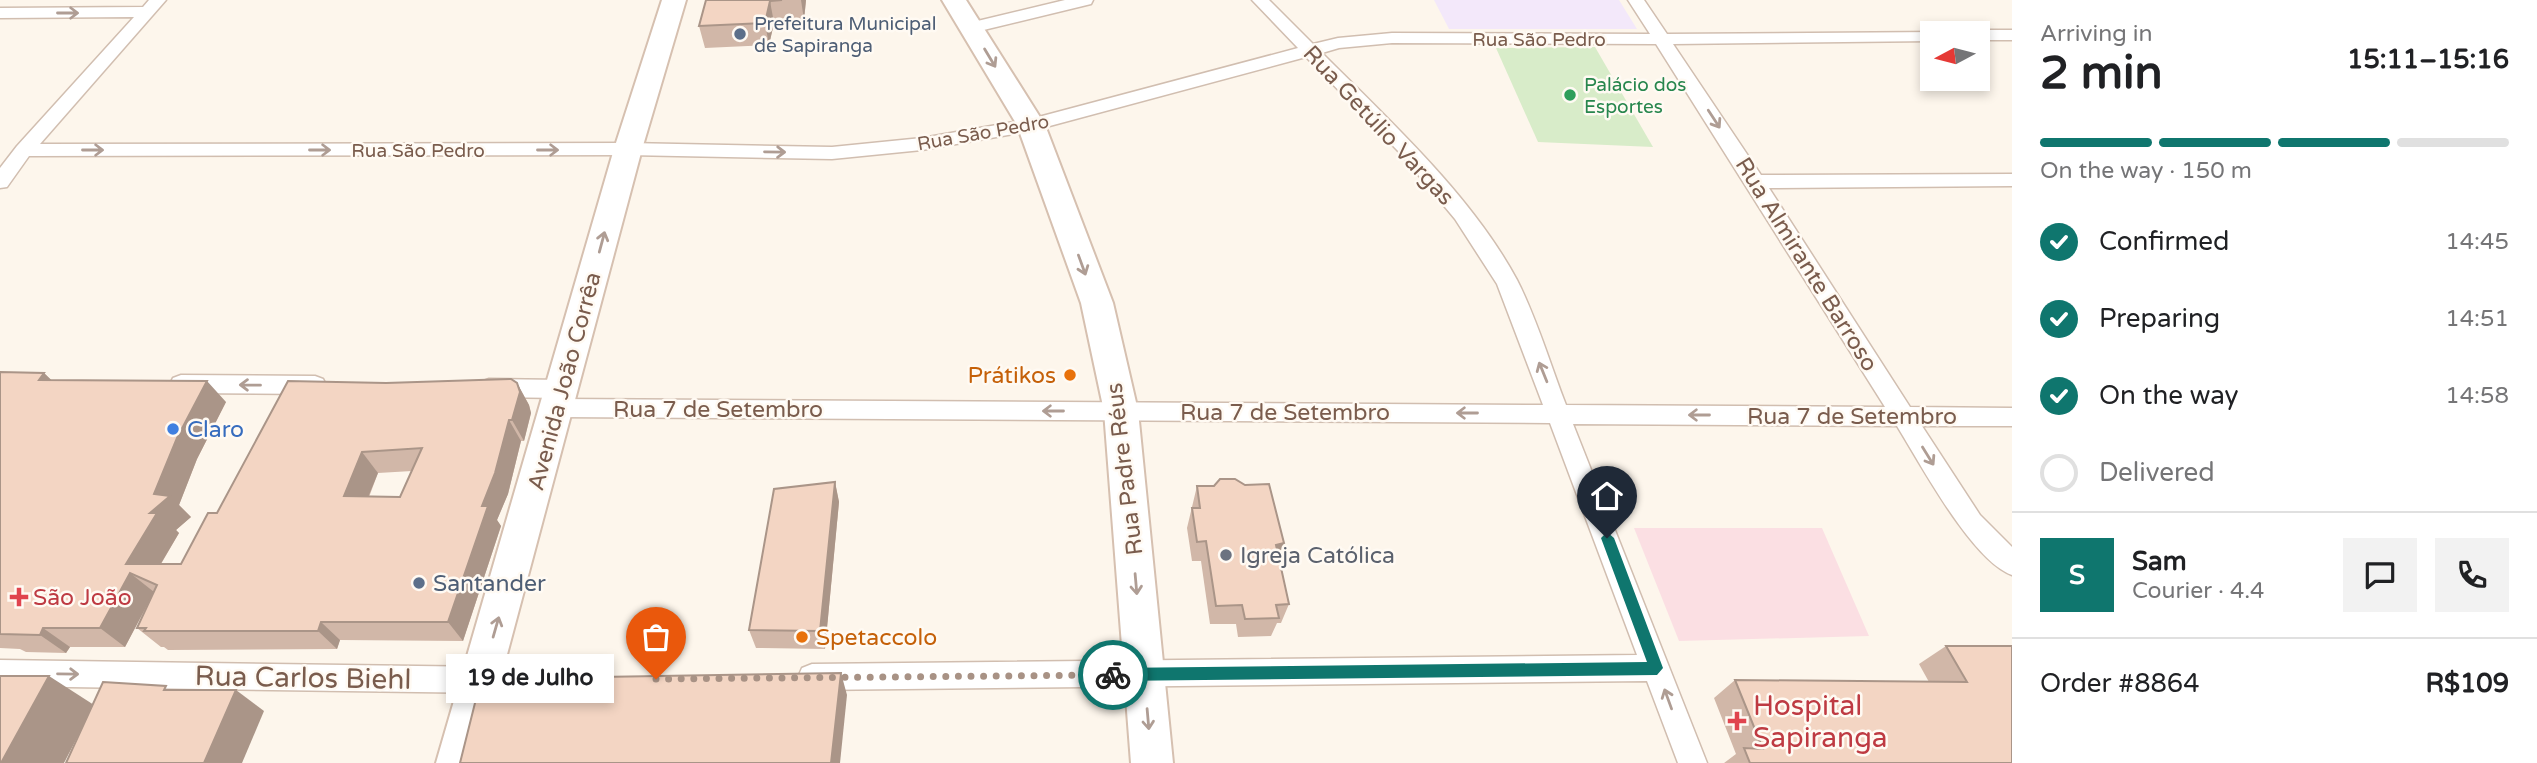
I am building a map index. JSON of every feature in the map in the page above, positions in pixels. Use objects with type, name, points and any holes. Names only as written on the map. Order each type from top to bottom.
[{"type":"street","name":"Rua Padre Réus","points":[[954,0],[1031,125],[1097,303],[1121,411],[1152,763]]},
{"type":"street","points":[[971,28],[1085,0]]},
{"type":"street","name":"Rua Getúlio Vargas","points":[[1260,0],[1407,149],[1462,214],[1507,282],[1692,763]]},
{"type":"street","name":"Rua Almirante Barroso","points":[[1636,0],[1755,182],[1970,523],[2009,562]]},
{"type":"street","name":"Avenida João Corrêa","points":[[457,763],[628,149],[678,3]]},
{"type":"street","points":[[0,13],[153,6]]},
{"type":"street","points":[[0,182],[24,150],[153,6]]},
{"type":"street","points":[[1990,36],[2012,35]]},
{"type":"street","name":"Rua São Pedro","points":[[24,150],[628,149],[832,153],[922,144],[1031,125],[1338,43],[1391,38],[1920,36]]},
{"type":"street","points":[[1755,182],[2012,180]]},
{"type":"street","points":[[165,384],[343,386]]},
{"type":"street","name":"Rua 7 de Setembro","points":[[466,387],[560,398],[1121,411],[2012,417]]},
{"type":"street","points":[[784,678],[1657,668]]},
{"type":"street","name":"Rua Carlos Biehl","points":[[0,673],[521,680]]},
{"type":"shaded area","points":[[1434,0],[1619,0],[1637,29],[1449,29]]},
{"type":"shaded area","points":[[1634,528],[1822,528],[1869,636],[1679,641]]},
{"type":"green space","name":"Palácio dos Esportes","points":[[1595,47],[1653,147],[1538,142],[1496,48]]},
{"type":"building","points":[[706,0],[782,0],[770,1],[765,23],[699,26]]},
{"type":"building","points":[[0,372],[44,373],[39,380],[207,381],[177,438],[154,494],[170,496],[150,513],[157,513],[126,564],[181,564],[208,513],[217,513],[288,381],[386,383],[511,379],[517,383],[520,392],[482,506],[488,506],[448,622],[321,622],[318,631],[144,631],[146,628],[137,628],[157,585],[130,573],[100,628],[43,628],[40,635],[0,634]],"holes":[[[422,448],[400,497],[344,496],[362,452]]]},
{"type":"building","name":"Igreja Católica","points":[[1220,479],[1235,479],[1245,485],[1269,484],[1284,543],[1276,545],[1289,604],[1276,605],[1279,618],[1245,619],[1242,605],[1216,606],[1206,541],[1197,542],[1192,508],[1200,508],[1197,486],[1214,486]]},
{"type":"building","points":[[835,482],[820,631],[749,630],[774,489]]},
{"type":"building","points":[[1946,646],[2012,646],[2012,763],[1750,763],[1744,748],[1763,749],[1735,680],[1967,682]]},
{"type":"building","points":[[841,673],[831,763],[460,763],[481,679]]},
{"type":"building","points":[[0,676],[49,676],[1,763],[0,763]]},
{"type":"building","points":[[103,682],[166,686],[164,690],[236,690],[204,763],[66,763]]},
{"type":"way so far","points":[[656,679],[1113,675]]},
{"type":"place","name":"Prefeitura Municipal de Sapiranga","points":[[740,34]]},
{"type":"place","name":"Palácio dos Esportes","points":[[1570,95]]},
{"type":"place","name":"Prátikos","points":[[1070,375]]},
{"type":"place","name":"Claro","points":[[173,429]]},
{"type":"place","name":"Igreja Católica","points":[[1226,555]]},
{"type":"place","name":"Santander","points":[[419,583]]},
{"type":"place","name":"São João","points":[[19,597]]},
{"type":"place","name":"Spetaccolo","points":[[802,637]]},
{"type":"place","name":"19 de Julho","points":[[656,679]]},
{"type":"place","name":"Hospital Sapiranga","points":[[1737,721]]},
{"type":"route","points":[[1113,675],[1657,668],[1607,538]]}]
